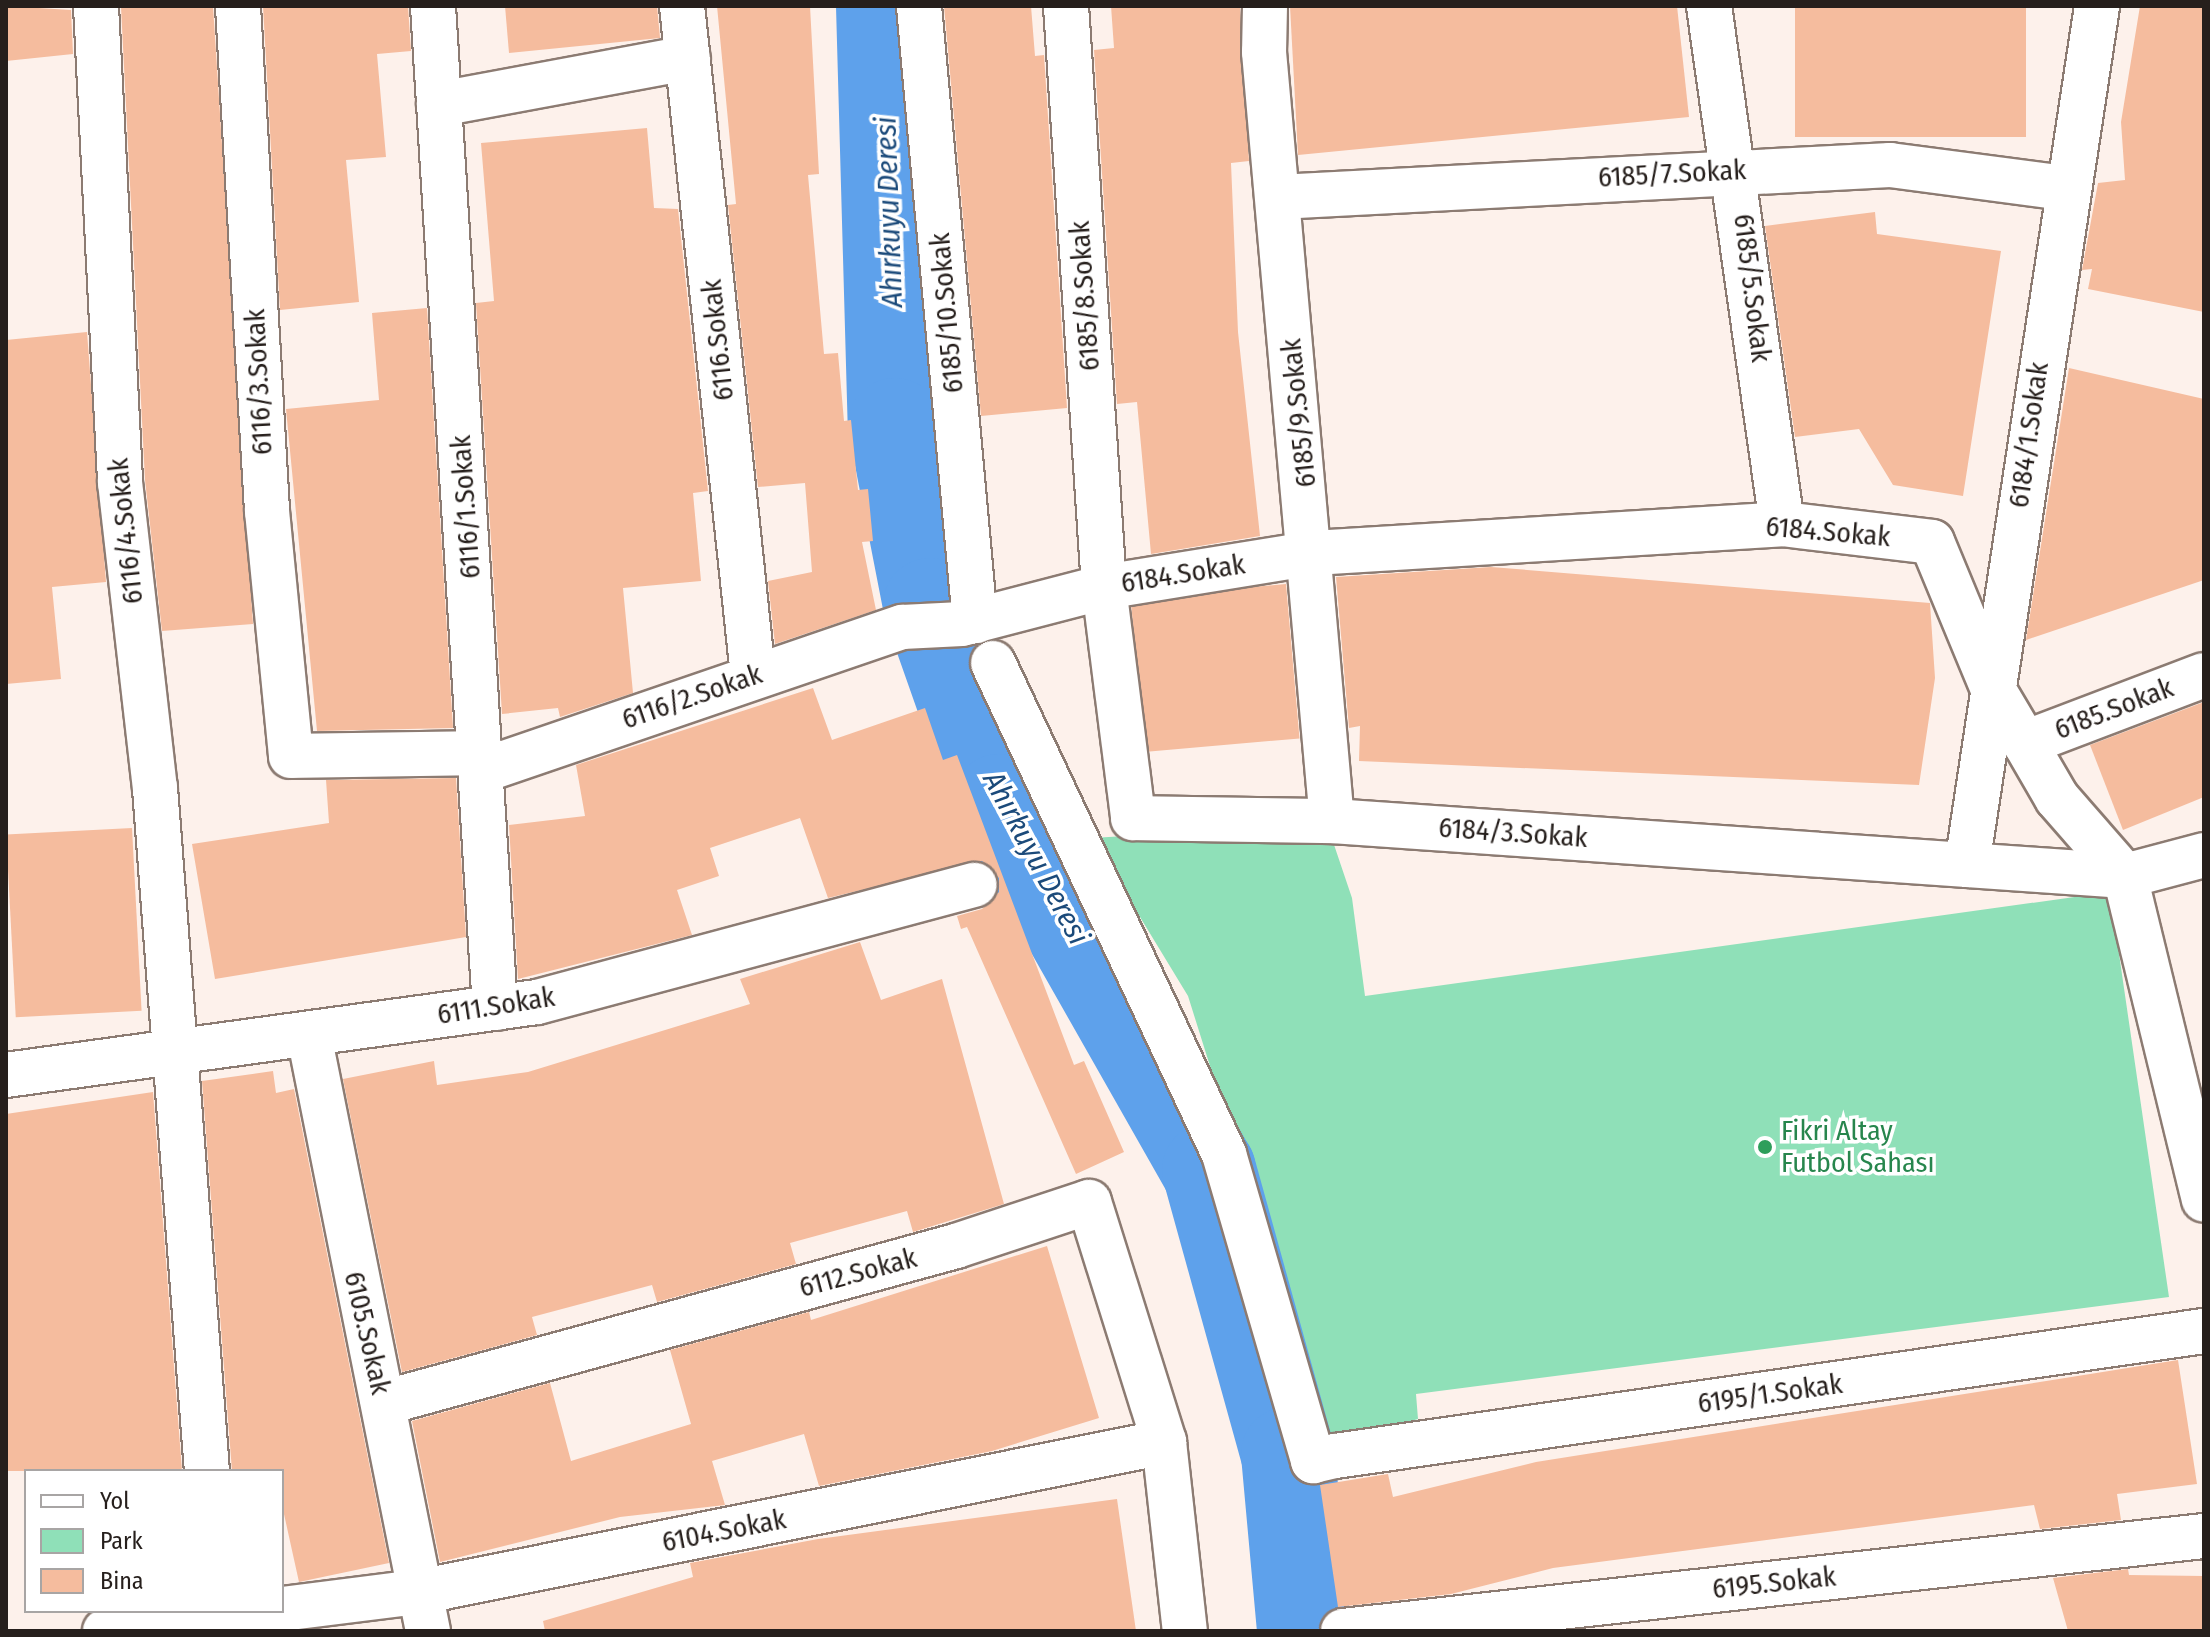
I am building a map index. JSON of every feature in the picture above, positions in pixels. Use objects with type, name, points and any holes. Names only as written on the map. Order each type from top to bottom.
[{"type":"street","name":"6116/4.Sokak","points":[[96,6],[120,482],[155,788],[172,1055],[207,1469]]},
{"type":"street","name":"6116/3.Sokak","points":[[238,6],[267,511],[291,756]]},
{"type":"street","name":"6116/1.Sokak","points":[[433,6],[483,762],[495,1008]]},
{"type":"street","name":"6116.Sokak","points":[[682,6],[753,675]]},
{"type":"street","name":"6185/10.Sokak","points":[[919,6],[969,622]]},
{"type":"street","name":"6185/8.Sokak","points":[[1066,6],[1104,587]]},
{"type":"street","name":"6185/9.Sokak","points":[[1265,6],[1278,197],[1313,553],[1332,821]]},
{"type":"street","name":"6185/5.Sokak","points":[[1709,6],[1735,170],[1782,524]]},
{"type":"street","name":"6184/1.Sokak","points":[[1967,865],[2065,188],[2097,6]]},
{"type":"street","points":[[439,104],[688,58]]},
{"type":"street","name":"6185/7.Sokak","points":[[1278,197],[1735,170],[1890,165],[2065,188]]},
{"type":"street","name":"6184.Sokak","points":[[902,627],[969,622],[1104,587],[1313,553],[1782,524],[1932,542],[1993,689],[2057,798],[2125,876],[2204,1200]]},
{"type":"street","name":"6184/3.Sokak","points":[[1104,587],[1133,818],[1332,821],[2125,876],[2204,855]]},
{"type":"street","name":"6116/2.Sokak","points":[[291,756],[483,762],[902,627]]},
{"type":"street","name":"6195/1.Sokak","points":[[993,663],[1224,1154],[1313,1461],[2204,1331]]},
{"type":"street","name":"6185.Sokak","points":[[2025,743],[2204,675]]},
{"type":"street","name":"6111.Sokak","points":[[6,1075],[172,1055],[537,1002],[975,885]]},
{"type":"street","name":"6105.Sokak","points":[[309,1035],[426,1611]]},
{"type":"street","name":"6112.Sokak","points":[[383,1403],[956,1246],[1089,1202],[1164,1442]]},
{"type":"street","points":[[1164,1442],[1185,1631]]},
{"type":"street","name":"6104.Sokak","points":[[284,1609],[426,1611],[1164,1442]]},
{"type":"street","name":"6195.Sokak","points":[[1343,1631],[2204,1536]]},
{"type":"street","points":[[105,1631],[219,1614]]},
{"type":"green space","name":"Fikri Altay Futbol Sahası","points":[[1327,824],[1352,898],[1365,996],[2110,892],[2169,1297],[1416,1394],[1418,1419],[1329,1445],[1188,996],[1092,838]]},
{"type":"building","points":[[6,6],[71,10],[73,54],[6,61]]},
{"type":"building","points":[[213,6],[253,624],[162,631],[145,480],[121,7]]},
{"type":"building","points":[[263,6],[408,6],[411,51],[377,54],[386,157],[346,160],[359,302],[280,310]]},
{"type":"building","points":[[505,6],[657,6],[660,38],[509,53]]},
{"type":"building","points":[[717,6],[810,6],[819,174],[808,175],[824,354],[838,353],[844,421],[851,420],[858,490],[868,489],[873,541],[862,542],[876,610],[775,644],[768,581],[812,572],[805,483],[758,487],[728,205],[736,204]]},
{"type":"building","points":[[944,6],[1031,6],[1035,56],[1044,55],[1067,408],[981,416]]},
{"type":"building","points":[[1111,6],[1240,6],[1249,161],[1231,163],[1238,332],[1260,536],[1151,554],[1137,402],[1117,404],[1094,50],[1114,48]]},
{"type":"building","points":[[1290,6],[1677,6],[1689,117],[1298,155]]},
{"type":"building","points":[[1795,6],[2026,6],[2026,137],[1795,137]]},
{"type":"building","points":[[2140,6],[2204,6],[2204,312],[2088,289],[2092,269],[2082,270],[2098,183],[2125,180],[2121,122]]},
{"type":"building","points":[[647,128],[654,208],[678,209],[708,491],[693,493],[701,581],[623,588],[633,693],[560,717],[558,708],[502,714],[476,303],[494,301],[481,143]]},
{"type":"building","points":[[1875,212],[1877,234],[2001,251],[1963,496],[1893,485],[1859,429],[1795,437],[1765,226]]},
{"type":"building","points":[[427,308],[453,728],[317,731],[286,409],[379,400],[372,313]]},
{"type":"building","points":[[87,332],[106,582],[52,587],[61,679],[6,684],[6,340]]},
{"type":"building","points":[[2069,368],[2204,399],[2204,580],[2026,640]]},
{"type":"building","points":[[1491,567],[1930,603],[1935,678],[1919,785],[1359,761],[1360,726],[1349,728],[1336,577]]},
{"type":"building","points":[[1286,584],[1300,738],[1144,752],[1131,598]]},
{"type":"building","points":[[813,688],[832,740],[925,708],[943,760],[957,755],[1074,1065],[1084,1061],[1124,1152],[1076,1174],[967,927],[961,929],[957,916],[982,909],[999,892],[999,878],[982,861],[828,898],[800,818],[710,848],[719,876],[677,890],[692,935],[518,979],[509,825],[585,816],[576,765]]},
{"type":"building","points":[[2204,702],[2204,797],[2123,830],[2090,745]]},
{"type":"building","points":[[456,778],[466,937],[215,979],[192,844],[329,823],[326,780]]},
{"type":"building","points":[[132,828],[142,1011],[16,1017],[6,835]]},
{"type":"building","points":[[860,942],[881,1000],[942,979],[1004,1204],[913,1232],[907,1211],[790,1243],[796,1264],[657,1302],[652,1285],[532,1317],[537,1335],[402,1372],[343,1079],[434,1061],[437,1085],[528,1072],[750,1004],[740,979]]},
{"type":"building","points":[[273,1071],[276,1093],[294,1089],[389,1563],[299,1582],[284,1514],[284,1469],[232,1469],[202,1081]]},
{"type":"building","points":[[153,1092],[182,1469],[6,1471],[6,1114]]},
{"type":"building","points":[[1047,1246],[1099,1418],[992,1451],[819,1486],[804,1434],[712,1461],[725,1505],[620,1517],[440,1562],[412,1421],[550,1383],[571,1461],[691,1424],[670,1350],[809,1312],[811,1320]]},
{"type":"building","points":[[2178,1360],[2197,1484],[2117,1494],[2121,1520],[2040,1529],[2034,1505],[1553,1568],[1451,1594],[1338,1607],[1320,1485],[1388,1474],[1393,1497],[1536,1462]]},
{"type":"building","points":[[1117,1499],[1136,1631],[545,1631],[543,1621],[693,1577],[690,1563],[818,1539]]},
{"type":"building","points":[[2128,1569],[2129,1575],[2204,1576],[2204,1631],[2068,1631],[2053,1578]]},
{"type":"waterway","name":"Ahırkuyu Deresi","points":[[883,6],[895,425],[930,605],[999,801],[1209,1170],[1288,1454],[1304,1631]]},
{"type":"place","name":"Fikri Altay Futbol Sahası","points":[[1765,1147]]}]
